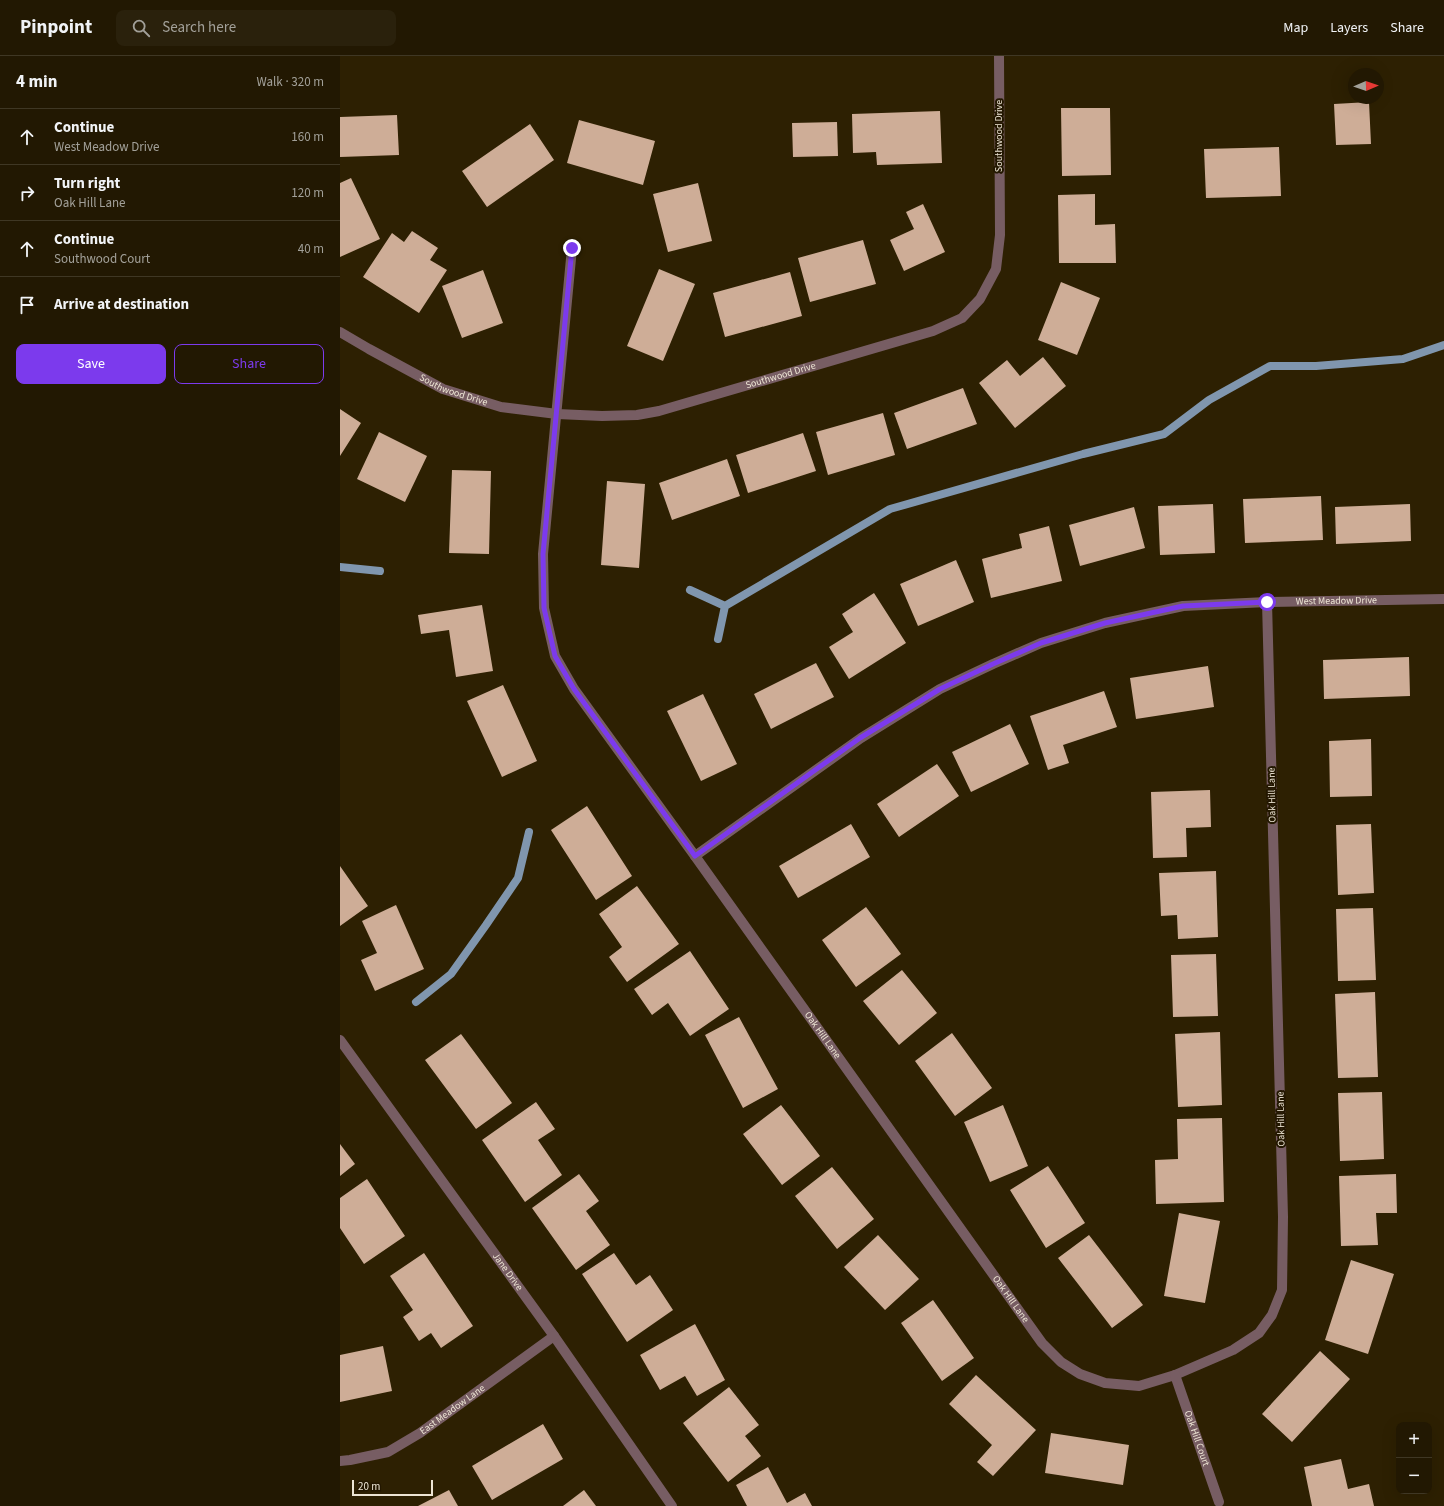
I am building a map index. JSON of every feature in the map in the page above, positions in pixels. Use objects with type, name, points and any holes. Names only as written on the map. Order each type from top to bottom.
[{"type":"street","name":"Southwood Drive","points":[[340,332],[443,389],[501,407],[557,414],[602,416],[637,415],[659,411],[933,331],[962,318],[980,299],[996,269],[1000,235],[999,56]]},
{"type":"street","name":"Oak Hill Lane","points":[[572,248],[543,554],[544,608],[555,656],[574,689],[695,856],[1042,1343],[1061,1362],[1080,1374],[1105,1383],[1139,1386],[1175,1375],[1233,1350],[1259,1333],[1272,1315],[1282,1290],[1283,1217],[1267,602]]},
{"type":"street","name":"West Meadow Drive","points":[[695,856],[860,738],[940,689],[1041,643],[1105,623],[1183,606],[1267,602],[1444,599]]},
{"type":"street","name":"Jane Drive","points":[[340,1040],[554,1336],[672,1506]]},
{"type":"street","name":"East Meadow Lane","points":[[340,1461],[388,1452],[420,1433],[554,1336]]},
{"type":"street","name":"Oak Hill Court","points":[[1175,1375],[1219,1502]]},
{"type":"building","points":[[1334,104],[1369,104],[1371,144],[1336,145]]},
{"type":"building","points":[[1061,108],[1110,108],[1111,175],[1062,176]]},
{"type":"building","points":[[940,111],[942,163],[877,165],[876,152],[853,153],[852,114]]},
{"type":"building","points":[[397,115],[399,155],[340,157],[340,117]]},
{"type":"building","points":[[579,120],[655,141],[643,185],[567,163]]},
{"type":"building","points":[[837,122],[838,156],[793,157],[792,123]]},
{"type":"building","points":[[530,124],[554,160],[487,207],[462,171]]},
{"type":"building","points":[[1279,147],[1281,196],[1206,198],[1204,149]]},
{"type":"building","points":[[351,178],[380,239],[340,257],[340,183]]},
{"type":"building","points":[[698,183],[712,241],[668,252],[653,194]]},
{"type":"building","points":[[1095,194],[1095,225],[1115,224],[1116,263],[1059,263],[1058,195]]},
{"type":"building","points":[[923,204],[945,252],[904,271],[890,240],[914,229],[906,212]]},
{"type":"building","points":[[412,231],[438,248],[430,260],[447,270],[419,313],[363,277],[392,233],[404,242]]},
{"type":"building","points":[[863,240],[876,284],[810,302],[798,258]]},
{"type":"building","points":[[659,269],[695,284],[663,361],[627,346]]},
{"type":"building","points":[[483,270],[503,323],[462,338],[442,286]]},
{"type":"building","points":[[790,272],[802,316],[725,337],[713,293]]},
{"type":"building","points":[[1061,282],[1100,298],[1077,355],[1038,340]]},
{"type":"building","points":[[1043,357],[1066,386],[1015,428],[979,383],[1007,360],[1020,376]]},
{"type":"building","points":[[963,388],[977,424],[907,449],[894,413]]},
{"type":"building","points":[[340,409],[361,423],[340,456]]},
{"type":"building","points":[[883,413],[895,455],[828,475],[816,432]]},
{"type":"building","points":[[379,432],[427,456],[405,502],[357,479]]},
{"type":"building","points":[[803,433],[816,471],[748,493],[736,455]]},
{"type":"building","points":[[727,459],[740,496],[672,520],[659,483]]},
{"type":"building","points":[[452,470],[491,471],[489,554],[449,553]]},
{"type":"building","points":[[607,481],[645,484],[639,568],[601,565]]},
{"type":"building","points":[[1321,496],[1323,540],[1245,543],[1243,499]]},
{"type":"building","points":[[1213,504],[1215,553],[1160,555],[1158,506]]},
{"type":"building","points":[[1410,504],[1411,541],[1336,544],[1335,507]]},
{"type":"building","points":[[1134,507],[1145,548],[1080,566],[1069,525]]},
{"type":"building","points":[[1049,526],[1062,581],[991,598],[982,559],[1022,548],[1019,534]]},
{"type":"building","points":[[956,560],[974,602],[918,626],[900,584]]},
{"type":"building","points":[[874,593],[906,643],[849,679],[829,647],[853,632],[842,614]]},
{"type":"building","points":[[482,605],[493,671],[456,677],[449,630],[421,634],[418,615]]},
{"type":"building","points":[[1409,657],[1410,696],[1324,699],[1323,660]]},
{"type":"building","points":[[816,663],[834,697],[771,729],[754,694]]},
{"type":"building","points":[[1208,666],[1214,707],[1136,719],[1130,678]]},
{"type":"building","points":[[503,685],[537,761],[502,777],[467,701]]},
{"type":"building","points":[[1104,691],[1117,727],[1063,745],[1069,763],[1048,770],[1030,716]]},
{"type":"building","points":[[703,694],[737,764],[701,781],[667,711]]},
{"type":"building","points":[[1010,724],[1029,764],[971,792],[952,752]]},
{"type":"building","points":[[1371,739],[1372,796],[1330,797],[1329,741]]},
{"type":"building","points":[[937,764],[959,796],[899,837],[877,804]]},
{"type":"building","points":[[1210,790],[1211,827],[1186,828],[1187,857],[1153,858],[1151,792]]},
{"type":"building","points":[[587,806],[632,876],[596,900],[551,830]]},
{"type":"building","points":[[851,824],[870,857],[798,898],[779,866]]},
{"type":"building","points":[[1371,824],[1374,893],[1338,895],[1336,825]]},
{"type":"building","points":[[340,866],[368,906],[340,926]]},
{"type":"building","points":[[1216,871],[1218,937],[1178,939],[1177,915],[1161,916],[1159,873]]},
{"type":"building","points":[[637,886],[679,944],[627,982],[609,957],[622,947],[599,914]]},
{"type":"building","points":[[396,905],[424,969],[375,991],[361,960],[377,953],[362,921]]},
{"type":"building","points":[[866,907],[901,954],[856,987],[822,940]]},
{"type":"building","points":[[1373,908],[1376,980],[1338,981],[1336,909]]},
{"type":"building","points":[[690,951],[729,1009],[690,1036],[668,1003],[652,1015],[634,989]]},
{"type":"building","points":[[1216,954],[1218,1016],[1173,1017],[1171,955]]},
{"type":"building","points":[[902,970],[937,1013],[899,1045],[863,1001]]},
{"type":"building","points":[[1375,992],[1378,1077],[1338,1078],[1335,994]]},
{"type":"building","points":[[739,1017],[778,1089],[743,1108],[705,1035]]},
{"type":"building","points":[[1220,1032],[1222,1105],[1178,1107],[1175,1034]]},
{"type":"building","points":[[952,1033],[992,1088],[955,1116],[915,1061]]},
{"type":"building","points":[[461,1034],[512,1103],[476,1129],[425,1060]]},
{"type":"building","points":[[1382,1092],[1384,1159],[1340,1161],[1338,1093]]},
{"type":"building","points":[[536,1102],[555,1129],[538,1140],[562,1175],[525,1202],[482,1140]]},
{"type":"building","points":[[781,1105],[820,1156],[782,1185],[743,1134]]},
{"type":"building","points":[[1003,1105],[1028,1166],[990,1182],[964,1122]]},
{"type":"building","points":[[1222,1118],[1224,1202],[1156,1204],[1155,1160],[1178,1159],[1177,1119]]},
{"type":"building","points":[[340,1144],[355,1164],[340,1176]]},
{"type":"building","points":[[1048,1166],[1085,1223],[1046,1248],[1010,1190]]},
{"type":"building","points":[[832,1167],[874,1219],[837,1249],[795,1196]]},
{"type":"building","points":[[579,1174],[599,1201],[586,1211],[610,1245],[576,1270],[532,1208]]},
{"type":"building","points":[[1396,1174],[1397,1213],[1376,1213],[1378,1245],[1341,1246],[1339,1176]]},
{"type":"building","points":[[367,1179],[405,1236],[364,1264],[340,1228],[340,1198]]},
{"type":"building","points":[[1179,1213],[1220,1221],[1205,1303],[1164,1296]]},
{"type":"building","points":[[878,1235],[919,1279],[885,1310],[844,1267]]},
{"type":"building","points":[[1089,1235],[1143,1305],[1112,1328],[1058,1258]]},
{"type":"building","points":[[424,1253],[473,1326],[441,1348],[431,1333],[419,1341],[403,1317],[413,1310],[390,1276]]},
{"type":"building","points":[[614,1253],[636,1285],[650,1275],[673,1310],[627,1342],[582,1274]]},
{"type":"building","points":[[1351,1260],[1394,1274],[1368,1354],[1325,1340]]},
{"type":"building","points":[[933,1300],[974,1358],[942,1381],[901,1323]]},
{"type":"building","points":[[695,1324],[725,1380],[697,1396],[685,1376],[660,1390],[640,1355]]},
{"type":"building","points":[[383,1346],[392,1391],[340,1402],[340,1355]]},
{"type":"building","points":[[1320,1351],[1350,1379],[1292,1442],[1262,1414]]},
{"type":"building","points":[[976,1375],[1036,1430],[993,1476],[977,1462],[992,1445],[949,1404]]},
{"type":"building","points":[[729,1387],[759,1425],[745,1436],[761,1456],[728,1482],[683,1423]]},
{"type":"building","points":[[543,1424],[563,1459],[492,1500],[472,1466]]},
{"type":"building","points":[[1051,1433],[1129,1445],[1123,1485],[1045,1473]]},
{"type":"building","points":[[1341,1459],[1348,1489],[1369,1484],[1374,1506],[1312,1506],[1304,1467]]},
{"type":"building","points":[[768,1467],[787,1503],[805,1493],[812,1506],[747,1506],[736,1485]]},
{"type":"building","points":[[449,1490],[458,1506],[418,1506]]},
{"type":"building","points":[[584,1490],[596,1506],[563,1506]]},
{"type":"waterway","points":[[718,639],[725,606],[890,509],[1083,454],[1164,434],[1209,400],[1270,366],[1316,366],[1403,359],[1444,345]]},
{"type":"waterway","points":[[340,567],[380,571]]},
{"type":"waterway","points":[[690,590],[725,606]]},
{"type":"waterway","points":[[416,1002],[451,974],[518,878],[529,832]]},
{"type":"route","points":[[572,248],[543,554],[544,608],[555,656],[574,689],[695,856],[860,738],[940,689],[993,664],[1041,643],[1105,623],[1183,606],[1267,602]]}]
